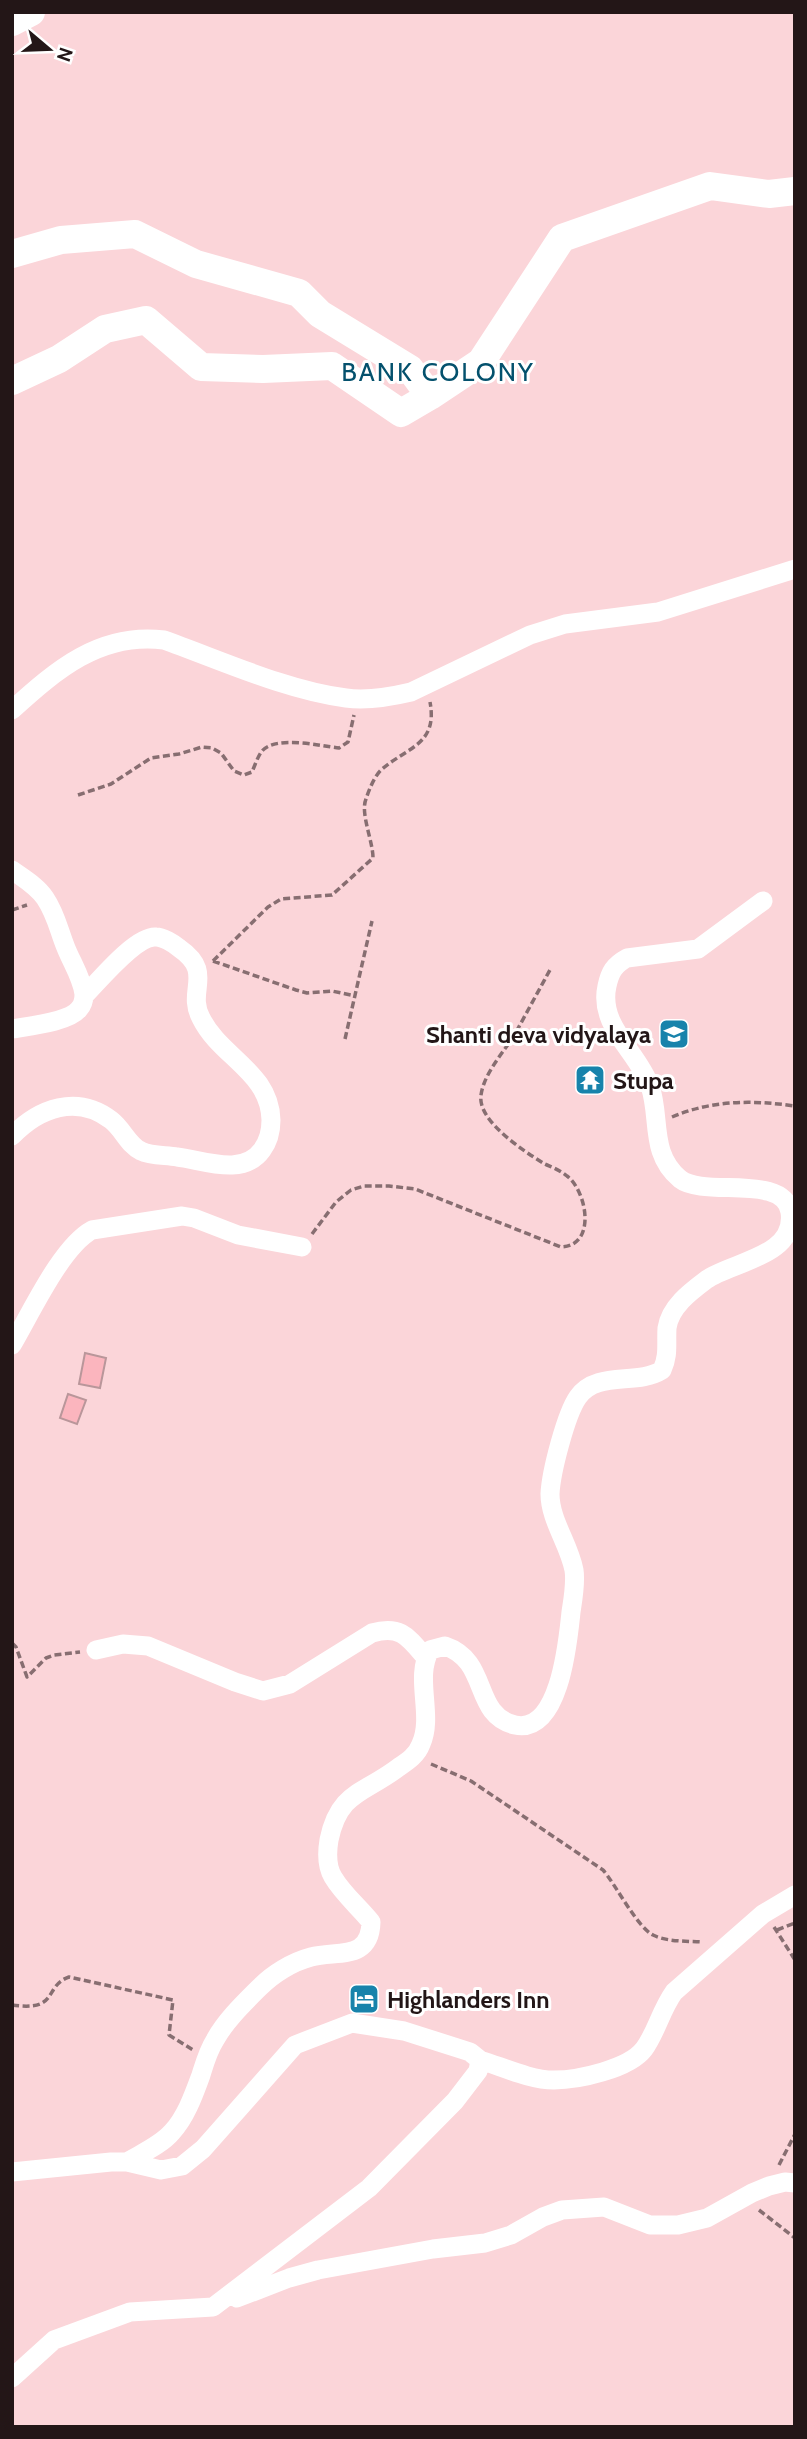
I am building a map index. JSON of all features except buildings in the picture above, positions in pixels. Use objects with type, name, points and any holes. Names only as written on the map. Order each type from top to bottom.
[{"type":"street","points":[[12,22],[31,12]]},
{"type":"street","points":[[12,381],[59,359],[105,329],[146,320],[201,367],[263,369],[332,366],[401,413],[481,362],[562,238],[710,186],[769,194],[795,191]]},
{"type":"street","points":[[12,254],[61,240],[135,234],[196,264],[299,293],[320,314],[410,369],[430,396]]},
{"type":"street","points":[[12,710],[81,655],[99,647],[152,639],[164,640],[313,691],[356,699],[391,696],[427,685],[505,646],[565,624],[658,612],[795,569]]},
{"type":"street","points":[[12,870],[40,891],[46,899],[56,917],[64,945],[81,981],[84,996],[82,1006],[76,1013],[54,1021],[12,1029]]},
{"type":"street","points":[[127,2162],[172,2133],[185,2112],[205,2057],[215,2038],[269,1978],[309,1957],[357,1950],[365,1944],[371,1932],[371,1922],[332,1875],[327,1848],[338,1812],[345,1801],[382,1781],[412,1758],[421,1744],[425,1724],[424,1667],[430,1650],[439,1646],[453,1649],[465,1657],[475,1671],[489,1708],[517,1726],[528,1726],[545,1711],[558,1687],[567,1651],[574,1572],[550,1497],[557,1453],[577,1399],[584,1390],[594,1384],[653,1375],[662,1370],[668,1351],[667,1326],[671,1314],[682,1300],[709,1278],[748,1263],[773,1248],[789,1225],[790,1212],[787,1203],[779,1196],[750,1188],[696,1187],[678,1177],[668,1164],[658,1144],[654,1125],[654,1100],[649,1082],[624,1046],[606,1008],[610,974],[617,964],[627,958],[698,949],[763,901]]},
{"type":"street","points":[[12,1136],[34,1116],[50,1109],[65,1107],[97,1112],[112,1121],[141,1151],[215,1164],[237,1164],[251,1161],[262,1150],[271,1123],[270,1105],[259,1081],[210,1034],[199,1015],[197,991],[206,968],[174,944],[157,937],[145,937],[84,996]]},
{"type":"street","points":[[12,1345],[68,1251],[80,1237],[92,1230],[182,1216],[238,1235],[302,1247]]},
{"type":"street","points":[[96,1650],[123,1644],[148,1646],[263,1691],[290,1684],[372,1633],[384,1630],[400,1632],[426,1658]]},
{"type":"street","points":[[12,2172],[127,2162],[161,2170],[182,2166],[203,2149],[295,2045],[352,2023],[404,2031],[446,2042],[470,2052],[480,2060],[553,2080],[589,2075],[634,2060],[645,2047],[663,2007],[674,1992],[753,1923],[795,1895]]},
{"type":"street","points":[[213,2307],[369,2188],[455,2101],[478,2071],[480,2060]]},
{"type":"street","points":[[12,2378],[54,2340],[130,2312],[213,2307],[318,2270],[433,2249],[485,2243],[511,2235],[562,2210],[604,2207],[650,2225],[664,2227],[707,2218],[745,2196],[769,2186],[785,2182],[795,2183]]},
{"type":"path","points":[[206,968],[268,907],[281,899],[332,895],[373,858],[364,803],[379,772],[426,738],[432,709],[427,685]]},
{"type":"path","points":[[78,795],[111,784],[150,758],[202,747],[221,753],[234,771],[244,775],[252,772],[262,751],[270,746],[310,743],[339,748],[348,741],[351,733],[356,699]]},
{"type":"path","points":[[345,1039],[372,921]]},
{"type":"path","points":[[206,968],[307,993],[332,990],[355,996]]},
{"type":"path","points":[[302,1247],[336,1202],[351,1189],[364,1186],[415,1189],[561,1247],[570,1247],[581,1239],[585,1228],[584,1210],[576,1188],[568,1176],[536,1158],[488,1119],[480,1097],[487,1077],[551,968]]},
{"type":"path","points":[[654,1125],[695,1108],[715,1104],[754,1101],[795,1106]]},
{"type":"path","points":[[12,1643],[27,1677],[46,1658],[96,1650]]},
{"type":"path","points":[[412,1758],[450,1770],[471,1781],[603,1870],[616,1885],[639,1922],[651,1934],[712,1943],[736,1939]]},
{"type":"path","points":[[753,1923],[764,1924],[777,1930],[795,1960]]},
{"type":"path","points":[[777,1930],[795,1923]]},
{"type":"path","points":[[12,2005],[33,2007],[42,2004],[64,1979],[69,1977],[173,2000],[169,2035],[205,2057]]},
{"type":"path","points":[[769,2186],[795,2134]]},
{"type":"path","points":[[745,2196],[770,2220],[795,2238]]},
{"type":"place","name":"Shanti deva vidyalaya","points":[[674,1034]]},
{"type":"place","name":"Stupa","points":[[590,1080]]},
{"type":"place","name":"Highlanders Inn","points":[[364,1999]]},
{"type":"district","name":"BANK COLONY","points":[[438,372]]}]
